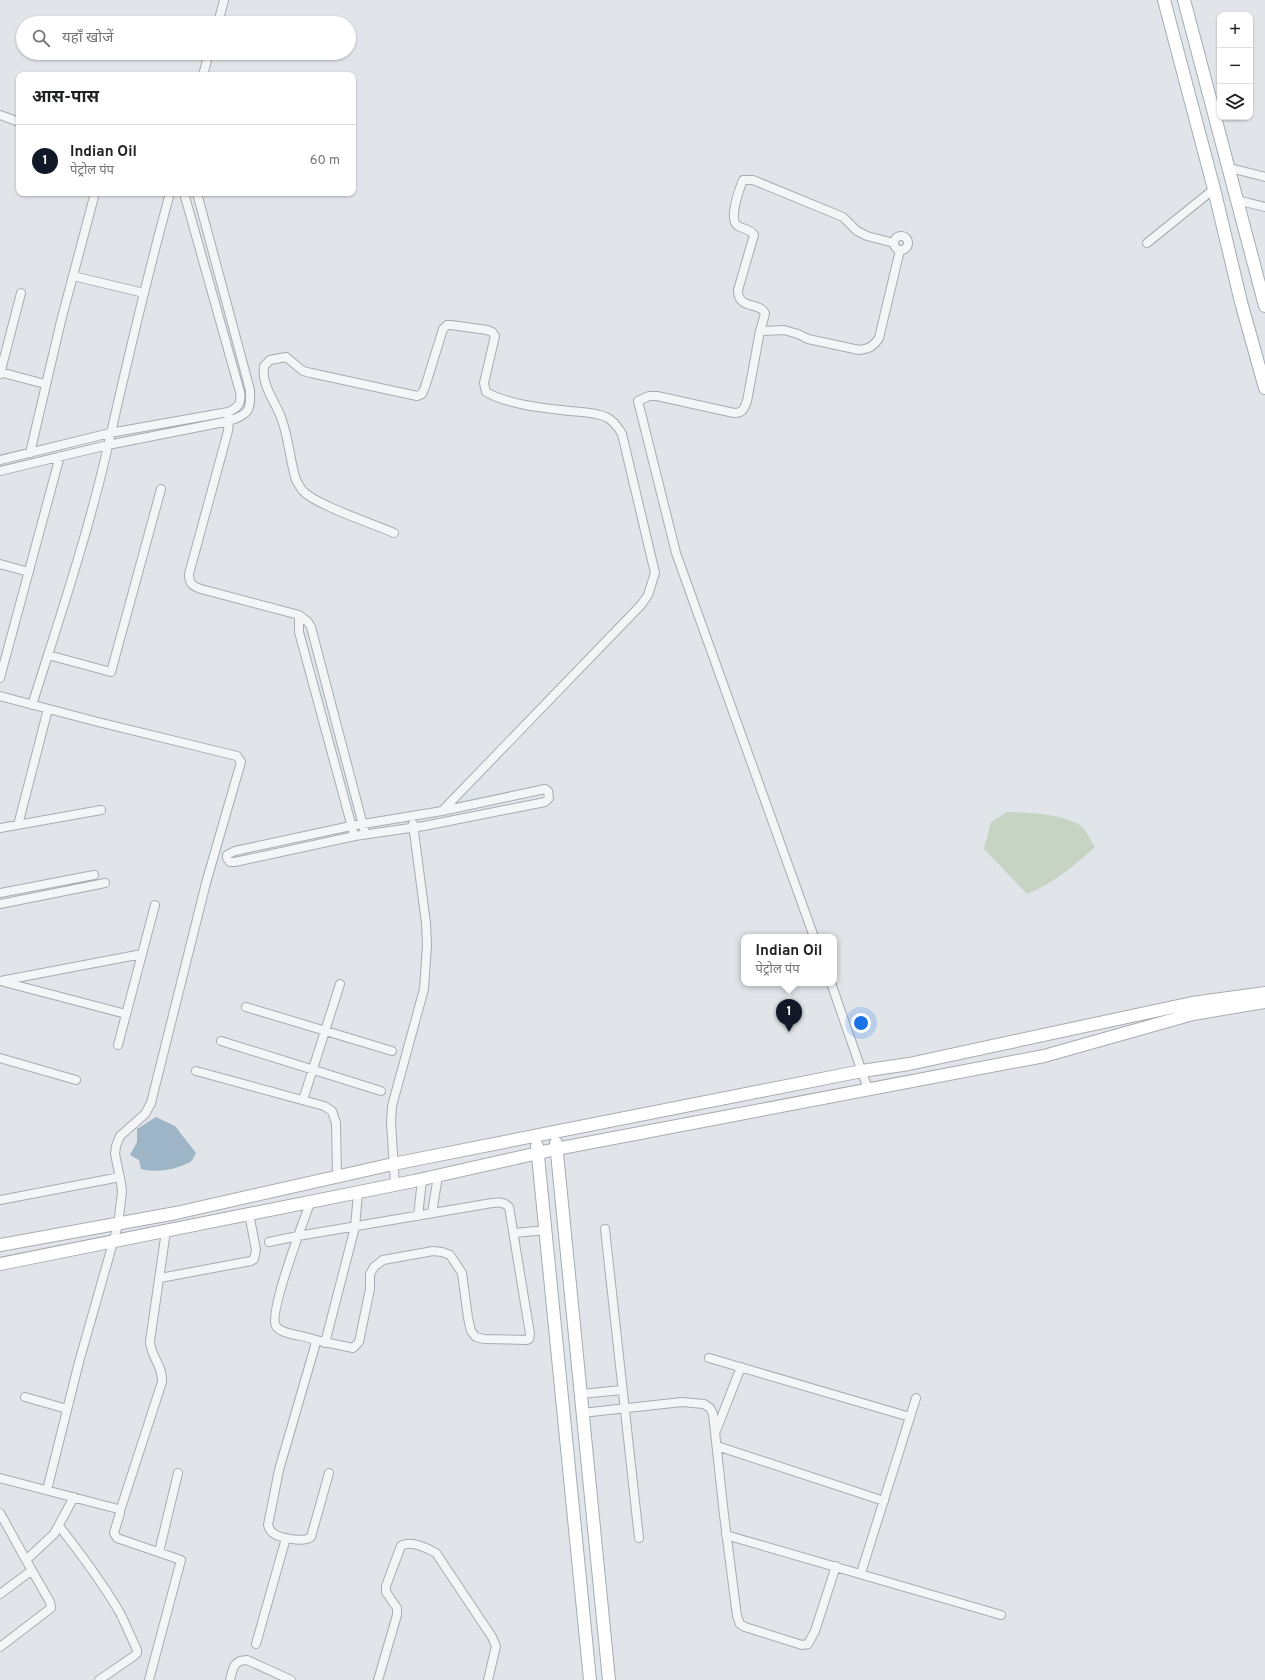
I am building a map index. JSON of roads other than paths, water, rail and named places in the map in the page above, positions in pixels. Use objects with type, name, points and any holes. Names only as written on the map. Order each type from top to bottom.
[{"type":"street","points":[[220,16],[224,0]]},
{"type":"street","points":[[1164,0],[1214,189],[1260,345],[1265,388]]},
{"type":"street","points":[[1184,0],[1230,168],[1265,306]]},
{"type":"street","points":[[204,72],[207,60]]},
{"type":"street","points":[[0,115],[16,121]]},
{"type":"street","points":[[1230,168],[1265,178]]},
{"type":"street","points":[[813,934],[676,553],[638,401],[650,396],[657,396],[734,413],[742,412],[747,401],[765,312],[761,308],[744,304],[738,295],[738,290],[754,235],[751,231],[736,224],[733,220],[743,180],[753,180],[843,217],[857,231],[867,236],[894,243],[900,250]]},
{"type":"street","points":[[1147,242],[1214,189]]},
{"type":"street","points":[[30,453],[45,384],[94,196]]},
{"type":"street","points":[[32,705],[75,570],[108,445],[144,293],[169,196]]},
{"type":"street","points":[[0,460],[110,432],[228,412],[240,404],[240,392],[185,196]]},
{"type":"street","points":[[0,471],[108,445],[229,420],[243,416],[250,408],[250,390],[198,196]]},
{"type":"street","points":[[1237,200],[1265,207]]},
{"type":"street","points":[[894,243],[897,237],[906,237],[908,240],[908,246],[903,250],[900,250]]},
{"type":"street","points":[[760,331],[784,330],[808,339],[859,350],[867,349],[873,346],[879,338],[900,250]]},
{"type":"street","points":[[73,276],[144,293]]},
{"type":"street","points":[[21,293],[0,373],[45,384]]},
{"type":"street","points":[[394,533],[312,498],[302,490],[297,481],[282,418],[269,393],[263,372],[264,366],[270,360],[286,357],[303,371],[417,396],[422,394],[425,387],[442,329],[447,325],[451,325],[487,330],[492,332],[495,336],[484,383],[486,392],[539,408],[594,413],[606,417],[616,424],[622,434],[655,573],[648,595],[641,605],[442,811]]},
{"type":"street","points":[[240,404],[250,408]]},
{"type":"street","points":[[228,412],[228,431],[189,574],[189,581],[194,586],[201,589],[299,615],[308,622],[311,627],[366,834]]},
{"type":"street","points":[[0,678],[60,456]]},
{"type":"street","points":[[48,655],[111,672],[161,489]]},
{"type":"street","points":[[0,564],[29,572]]},
{"type":"street","points":[[299,615],[299,632],[351,826],[355,836]]},
{"type":"street","points":[[0,696],[237,756],[241,762],[206,883],[151,1103],[144,1114],[120,1136],[116,1146],[115,1154],[122,1192],[118,1225],[67,1409],[47,1490]]},
{"type":"street","points":[[18,825],[48,709]]},
{"type":"street","points":[[541,790],[548,791],[549,795],[548,800],[545,802],[414,828],[355,836],[235,862],[230,862],[227,858],[227,855],[235,851],[351,826],[413,816],[541,790]]},
{"type":"street","points":[[0,828],[101,810]]},
{"type":"street","points":[[396,1185],[393,1164],[391,1122],[392,1106],[418,1013],[425,982],[427,945],[426,923],[413,816]]},
{"type":"street","points":[[0,894],[94,875]]},
{"type":"street","points":[[0,904],[105,883]]},
{"type":"street","points":[[118,1045],[155,905]]},
{"type":"street","points":[[0,982],[142,954]]},
{"type":"street","points":[[0,982],[126,1014]]},
{"type":"street","points":[[303,1100],[340,984]]},
{"type":"street","points":[[832,986],[855,1072],[866,1090]]},
{"type":"street","points":[[0,1245],[118,1225],[393,1164],[855,1072],[909,1064],[1192,1003],[1265,993]]},
{"type":"street","points":[[0,1264],[422,1180],[539,1152],[1044,1056],[1193,1014],[1265,1002]]},
{"type":"street","points":[[246,1007],[392,1051]]},
{"type":"street","points":[[221,1041],[381,1091]]},
{"type":"street","points":[[0,1058],[76,1080]]},
{"type":"street","points":[[196,1071],[324,1106],[332,1111],[336,1123],[337,1176]]},
{"type":"street","points":[[554,1131],[609,1680]]},
{"type":"street","points":[[535,1136],[539,1152],[547,1230],[590,1680]]},
{"type":"street","points":[[432,1213],[438,1176]]},
{"type":"street","points":[[0,1200],[120,1177]]},
{"type":"street","points":[[418,1216],[422,1180]]},
{"type":"street","points":[[325,1342],[355,1226],[358,1193]]},
{"type":"street","points":[[269,1242],[298,1236],[355,1226],[501,1202],[509,1207],[530,1334],[529,1339],[484,1339],[476,1337],[471,1331],[468,1318],[462,1273],[450,1255],[433,1251],[383,1260],[374,1267],[370,1274],[370,1289],[360,1342],[353,1348],[315,1340],[280,1330],[275,1325],[276,1308],[298,1236],[310,1203]]},
{"type":"street","points":[[160,1278],[251,1261],[254,1259],[256,1250],[249,1214]]},
{"type":"street","points":[[605,1229],[639,1538]]},
{"type":"street","points":[[149,1680],[181,1560],[115,1536],[120,1510],[162,1382],[160,1367],[150,1348],[166,1230]]},
{"type":"street","points":[[514,1233],[547,1230]]},
{"type":"street","points":[[315,1340],[313,1356],[275,1488],[268,1525],[274,1534],[286,1538],[304,1540],[311,1537],[329,1473]]},
{"type":"street","points":[[709,1358],[910,1417]]},
{"type":"street","points":[[715,1432],[741,1367]]},
{"type":"street","points":[[581,1394],[622,1390]]},
{"type":"street","points":[[25,1397],[67,1409]]},
{"type":"street","points":[[862,1573],[916,1398]]},
{"type":"street","points":[[582,1413],[682,1402],[704,1404],[710,1408],[713,1414],[726,1535],[737,1616],[740,1624],[788,1641],[802,1645],[808,1644],[811,1640],[836,1566]]},
{"type":"street","points":[[717,1446],[884,1501]]},
{"type":"street","points":[[159,1552],[178,1473]]},
{"type":"street","points":[[0,1478],[120,1510]]},
{"type":"street","points":[[26,1560],[45,1544],[59,1526],[74,1497]]},
{"type":"street","points":[[0,1512],[31,1571],[50,1602],[51,1608],[0,1647]]},
{"type":"street","points":[[59,1526],[85,1559],[108,1593],[137,1650],[136,1655],[99,1680]]},
{"type":"street","points":[[726,1535],[862,1573],[1001,1615]]},
{"type":"street","points":[[256,1644],[286,1538]]},
{"type":"street","points":[[378,1680],[398,1608],[386,1592],[386,1586],[401,1546],[410,1544],[436,1553],[492,1637],[496,1646],[488,1680]]},
{"type":"street","points":[[0,1594],[31,1571]]},
{"type":"street","points":[[230,1680],[236,1662],[240,1660],[247,1660],[291,1680]]},
{"type":"water","points":[[156,1117],[175,1126],[196,1153],[191,1162],[171,1169],[159,1171],[147,1170],[141,1169],[139,1160],[130,1155],[137,1142],[137,1129]]},
{"type":"place","name":"Indian Oil","points":[[789,1032]]}]
